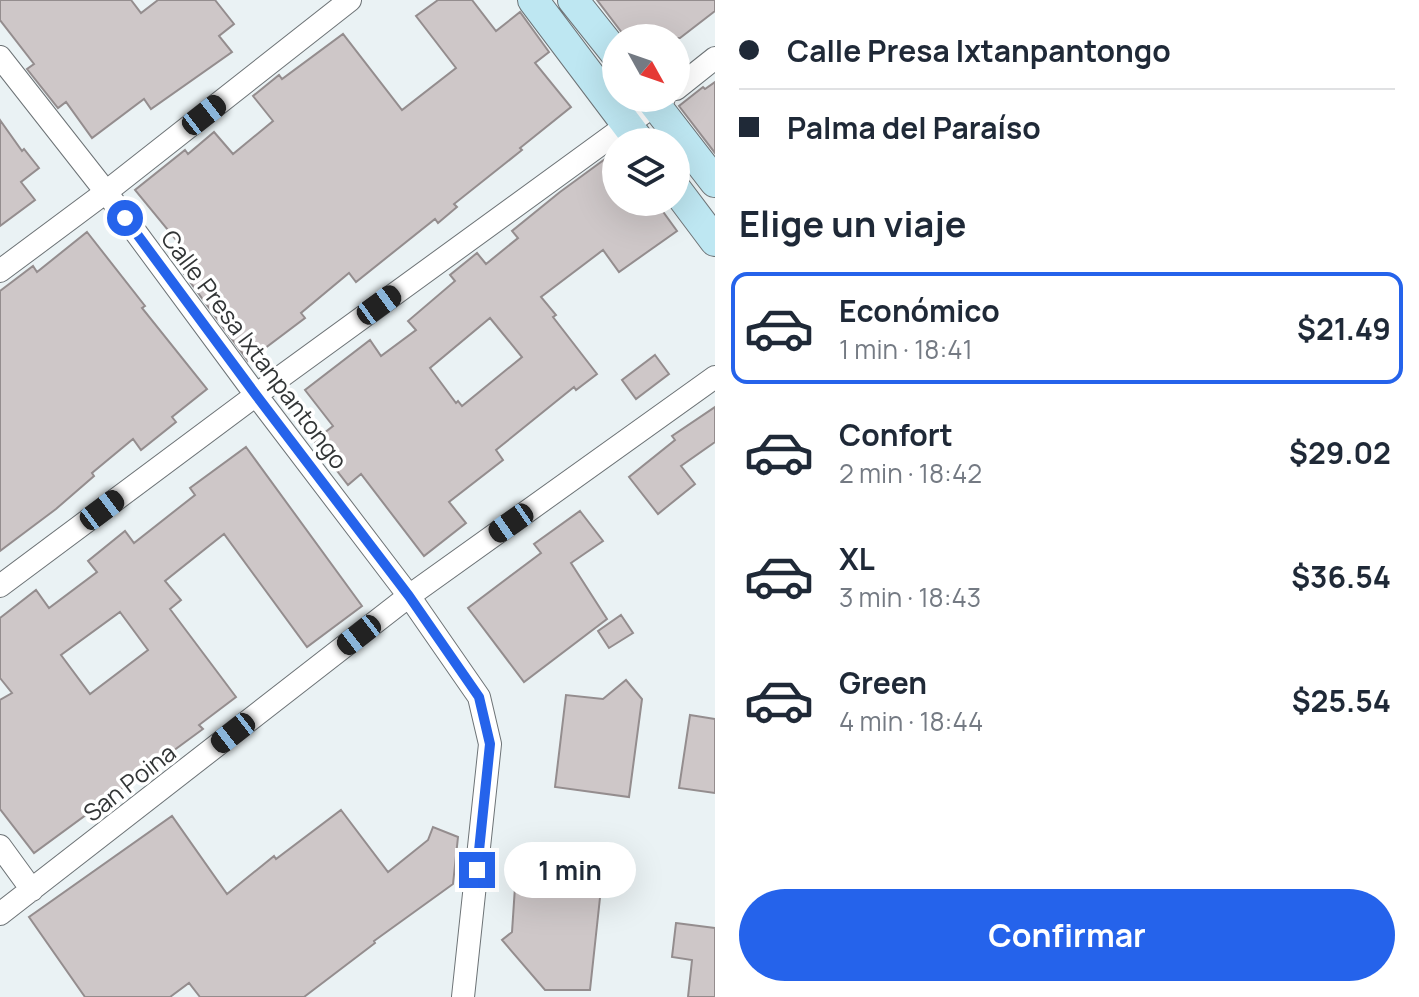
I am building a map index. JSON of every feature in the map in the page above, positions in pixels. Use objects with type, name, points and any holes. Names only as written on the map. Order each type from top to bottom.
[{"type":"main road","points":[[533,0],[630,128]]},
{"type":"main road","points":[[573,0],[602,36]]},
{"type":"main road","points":[[671,112],[715,182]]},
{"type":"main road","points":[[690,208],[715,241]]},
{"type":"street","points":[[0,271],[106,192],[350,0]]},
{"type":"street","name":"Calle Presa Ixtanpantongo","points":[[0,57],[106,192],[409,596],[479,697],[490,744],[463,997]]},
{"type":"street","points":[[690,76],[715,58]]},
{"type":"street","points":[[638,128],[650,112]]},
{"type":"street","points":[[0,586],[256,395],[602,155]]},
{"type":"street","name":"San Poina","points":[[0,914],[409,596],[715,377]]},
{"type":"street","points":[[0,846],[32,890]]},
{"type":"building","points":[[0,0],[131,0],[141,13],[158,0],[215,0],[234,24],[219,36],[232,52],[151,109],[144,99],[92,138],[66,102],[58,108],[27,69],[34,64],[0,20]]},
{"type":"building","points":[[438,0],[472,0],[496,31],[520,12],[549,52],[535,63],[571,107],[454,204],[457,207],[438,223],[435,219],[356,282],[349,273],[301,313],[305,318],[248,361],[171,256],[182,247],[135,190],[185,150],[188,154],[214,132],[233,154],[273,121],[253,96],[279,75],[282,79],[343,34],[402,110],[456,68],[416,16]]},
{"type":"building","points":[[597,0],[715,0],[715,11],[690,30],[690,24],[615,24]]},
{"type":"building","points":[[715,82],[715,153],[684,112],[690,112],[690,97],[703,87],[705,89]]},
{"type":"building","points":[[0,120],[22,151],[24,149],[39,168],[21,182],[35,200],[0,226]]},
{"type":"building","points":[[602,161],[602,216],[666,216],[677,231],[619,272],[603,250],[541,297],[597,374],[576,390],[574,387],[496,450],[503,460],[449,502],[466,523],[424,556],[361,474],[348,485],[314,441],[333,426],[305,390],[370,340],[381,356],[416,330],[408,321],[455,281],[450,275],[477,253],[486,264],[518,238],[512,231]],"holes":[[[490,318],[522,357],[462,406],[458,401],[456,403],[430,368]]]},
{"type":"building","points":[[87,232],[145,306],[142,308],[207,389],[172,417],[176,422],[141,450],[133,439],[92,473],[94,476],[56,509],[0,551],[0,291],[33,266],[37,272]]},
{"type":"building","points":[[655,355],[669,374],[636,399],[622,380]]},
{"type":"building","points":[[715,407],[715,442],[681,466],[695,484],[658,514],[629,477],[675,440],[672,436]]},
{"type":"building","points":[[246,447],[362,606],[307,647],[224,534],[165,581],[181,600],[170,609],[236,697],[199,725],[203,729],[34,853],[0,809],[0,700],[12,693],[0,678],[0,618],[36,590],[49,608],[97,572],[88,561],[125,531],[134,543],[195,495],[190,488]],"holes":[[[120,612],[148,650],[90,694],[61,655]]]},
{"type":"building","points":[[580,511],[603,541],[571,563],[607,619],[524,682],[468,608],[541,553],[534,544]]},
{"type":"building","points":[[621,615],[633,633],[609,648],[598,631]]},
{"type":"building","points":[[626,680],[642,699],[629,797],[555,787],[566,695],[603,699]]},
{"type":"building","points":[[690,715],[715,719],[715,793],[679,788]]},
{"type":"building","points":[[341,810],[388,872],[428,840],[433,827],[458,837],[453,884],[304,997],[200,997],[189,983],[170,997],[85,997],[29,917],[172,816],[227,894],[274,856],[276,859]]},
{"type":"building","points":[[542,865],[603,870],[590,990],[545,990],[502,940],[512,932],[515,887],[540,885]]},
{"type":"building","points":[[676,923],[715,928],[715,997],[688,997],[692,960],[672,957]]},
{"type":"route","points":[[125,218],[409,596],[479,697],[490,744],[477,870]]}]
